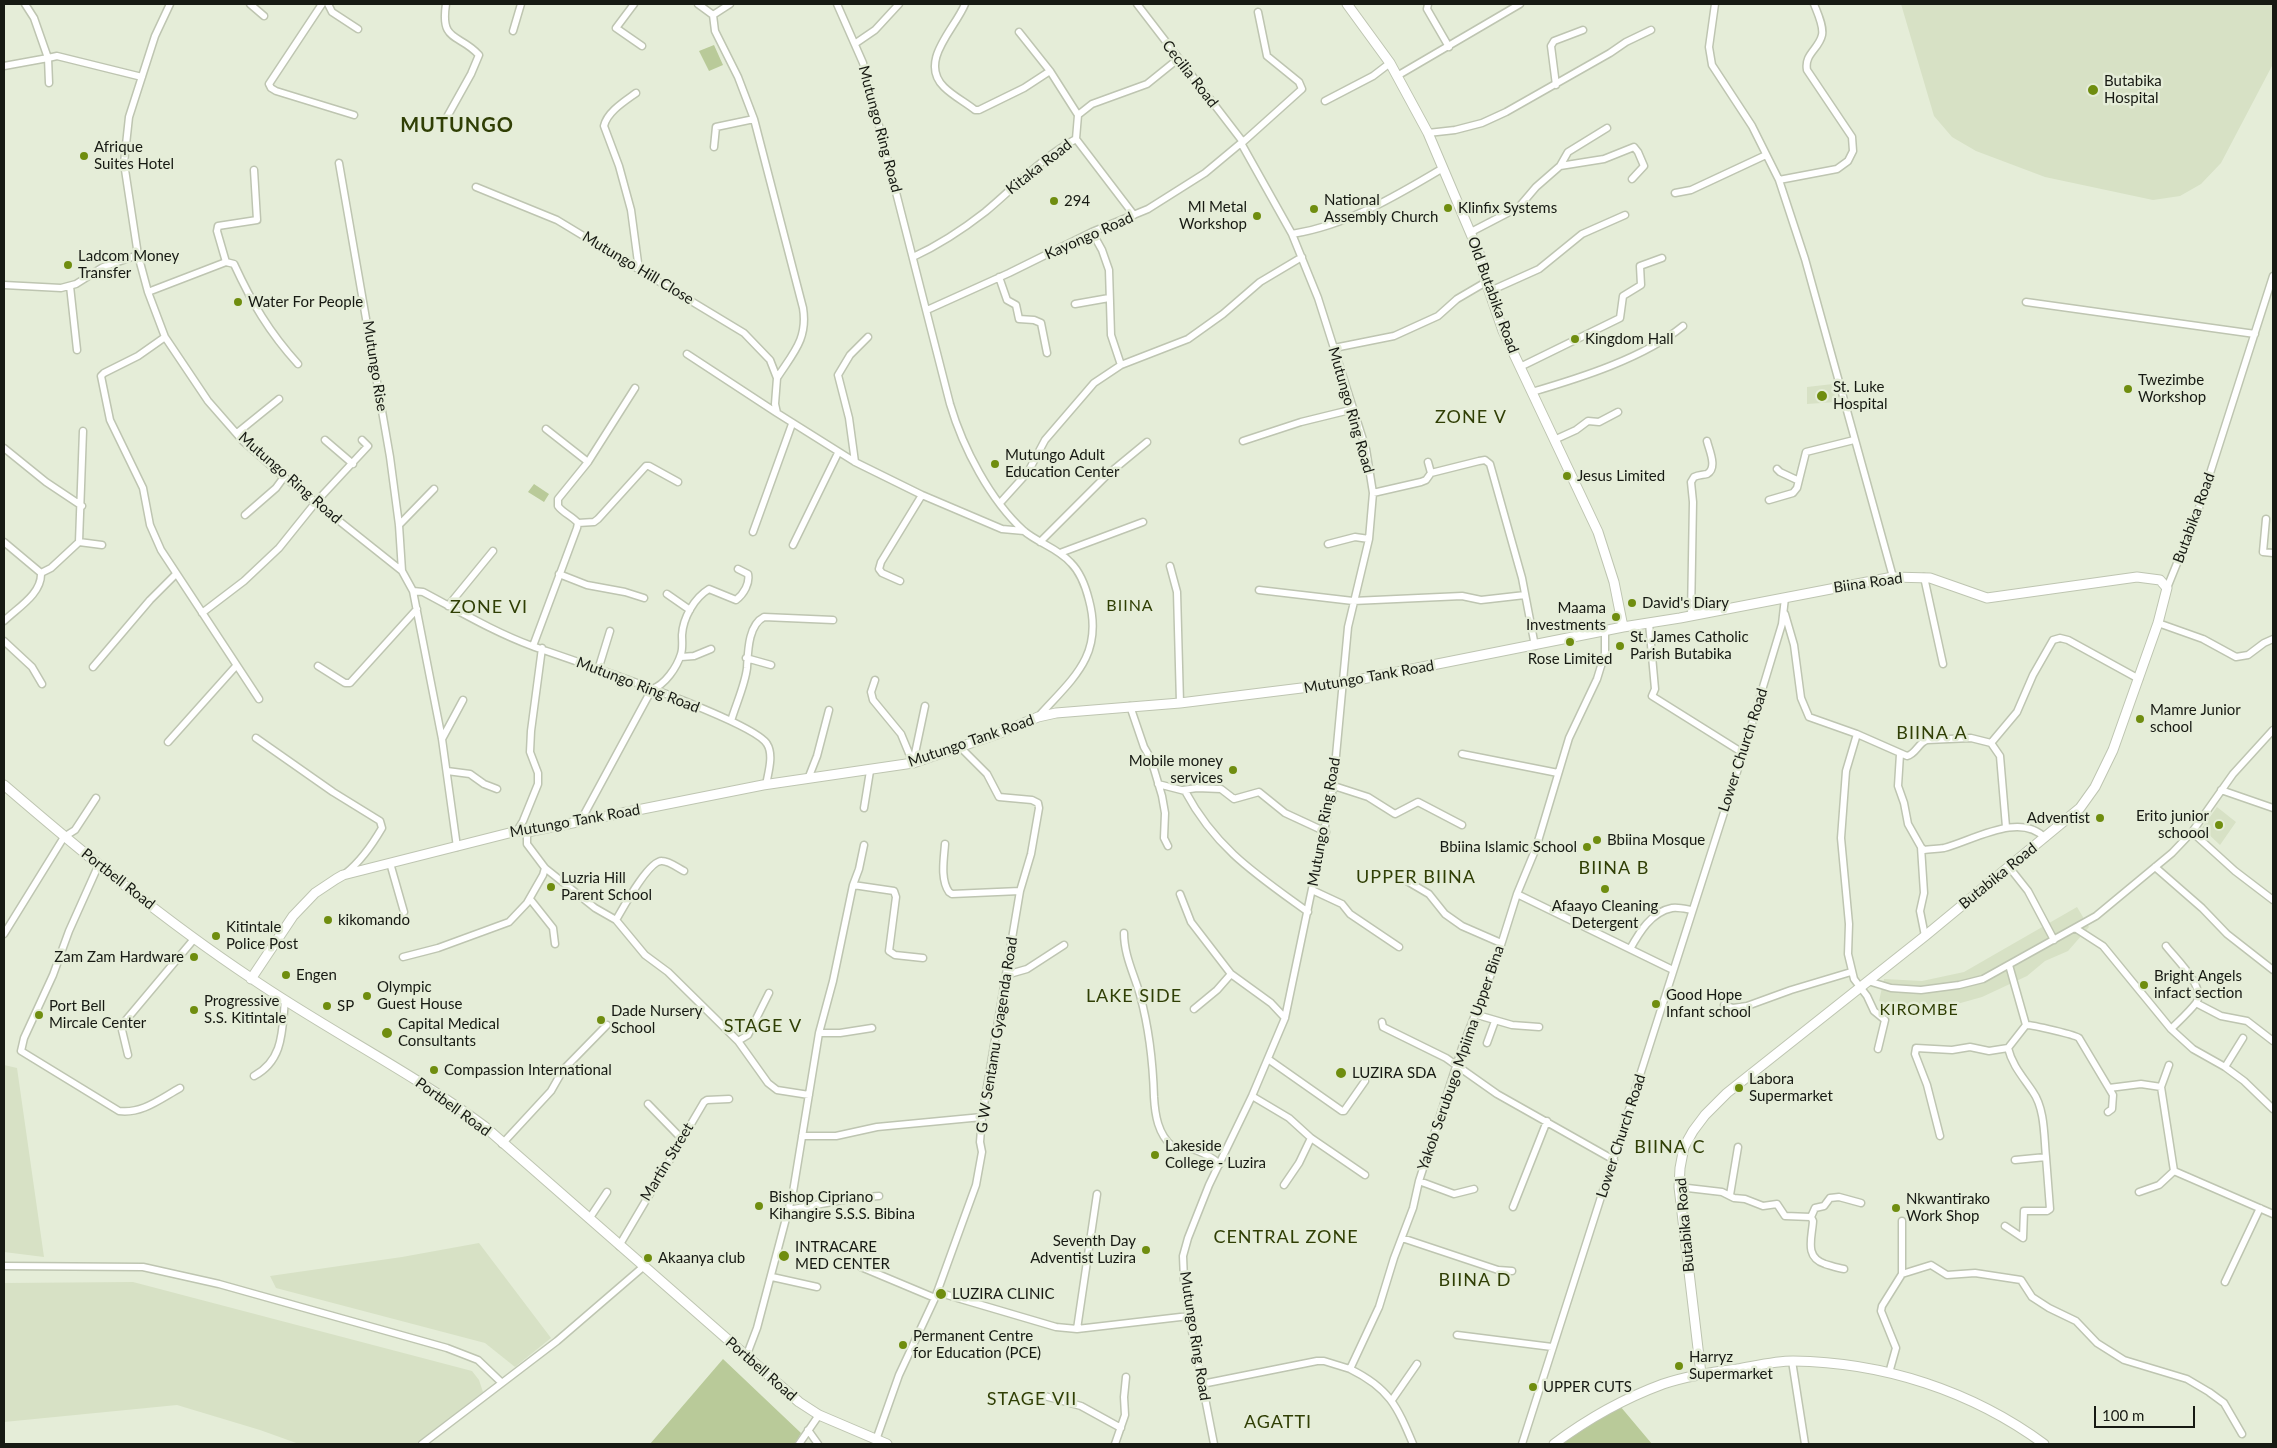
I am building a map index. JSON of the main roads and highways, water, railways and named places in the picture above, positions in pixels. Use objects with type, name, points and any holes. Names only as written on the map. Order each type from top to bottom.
[{"type":"main road","name":"Old Butabika Road","points":[[1347,4],[1390,63],[1428,133],[1479,253],[1503,331],[1603,546],[1623,627]]},
{"type":"main road","name":"Biina Road","points":[[1623,627],[1691,616],[1893,577],[1924,577],[1952,584],[1980,597],[1987,598],[2137,577],[2154,578],[2162,581],[2167,588]]},
{"type":"main road","name":"Butabika Road","points":[[1701,1374],[1679,1187],[1684,1147],[1693,1131],[1705,1115],[1727,1093],[1764,1062],[1926,936],[2080,808],[2095,787],[2113,750],[2158,623],[2167,588]]},
{"type":"main road","name":"Mutungo Tank Road","points":[[251,979],[283,930],[305,902],[315,893],[343,875],[517,831],[527,832],[766,785],[870,771],[913,763],[1038,717],[1068,711],[1180,704],[1342,683],[1623,627]]},
{"type":"main road","name":"Portbell Road","points":[[5,789],[194,939],[251,979],[455,1105],[484,1126],[502,1144],[785,1391],[819,1415],[887,1444]]},
{"type":"main road","points":[[1554,1444],[1618,1404],[1662,1385],[1701,1374],[1792,1361],[1857,1367],[1928,1383],[1985,1407],[2044,1444]]},
{"type":"place","name":"Butabika Hospital","points":[[2093,90]]},
{"type":"place","name":"Afrique Suites Hotel","points":[[84,156]]},
{"type":"place","name":"294","points":[[1054,201]]},
{"type":"place","name":"Klinfix Systems","points":[[1448,208]]},
{"type":"place","name":"National Assembly Church","points":[[1314,209]]},
{"type":"place","name":"Ml Metal Workshop","points":[[1257,216]]},
{"type":"place","name":"Ladcom Money Transfer","points":[[68,265]]},
{"type":"place","name":"Water For People","points":[[238,302]]},
{"type":"place","name":"Kingdom Hall","points":[[1575,339]]},
{"type":"place","name":"Twezimbe Workshop","points":[[2128,389]]},
{"type":"place","name":"St. Luke Hospital","points":[[1822,396]]},
{"type":"place","name":"Mutungo Adult Education Center","points":[[995,464]]},
{"type":"place","name":"Jesus Limited","points":[[1567,476]]},
{"type":"place","name":"David's Diary","points":[[1632,603]]},
{"type":"place","name":"Maama Investments","points":[[1616,617]]},
{"type":"place","name":"Rose Limited","points":[[1570,642]]},
{"type":"place","name":"St. James Catholic Parish Butabika","points":[[1620,646]]},
{"type":"place","name":"Mamre Junior school","points":[[2140,719]]},
{"type":"place","name":"Mobile money services","points":[[1233,770]]},
{"type":"place","name":"Adventist","points":[[2100,818]]},
{"type":"place","name":"Erito junior schoool","points":[[2219,825]]},
{"type":"place","name":"Bbiina Mosque","points":[[1597,840]]},
{"type":"place","name":"Bbiina Islamic School","points":[[1587,847]]},
{"type":"place","name":"Luzria Hill Parent School","points":[[551,887]]},
{"type":"place","name":"Afaayo Cleaning Detergent","points":[[1605,889]]},
{"type":"place","name":"kikomando","points":[[328,920]]},
{"type":"place","name":"Kitintale Police Post","points":[[216,936]]},
{"type":"place","name":"Zam Zam Hardware","points":[[194,957]]},
{"type":"place","name":"Engen","points":[[286,975]]},
{"type":"place","name":"Bright Angels infact section","points":[[2144,985]]},
{"type":"place","name":"Olympic Guest House","points":[[367,996]]},
{"type":"place","name":"Good Hope Infant school","points":[[1656,1004]]},
{"type":"place","name":"SP","points":[[327,1006]]},
{"type":"place","name":"Progressive S.S. Kitintale","points":[[194,1010]]},
{"type":"place","name":"Port Bell Mircale Center","points":[[39,1015]]},
{"type":"place","name":"Dade Nursery School","points":[[601,1020]]},
{"type":"place","name":"Capital Medical Consultants","points":[[387,1033]]},
{"type":"place","name":"Compassion International","points":[[434,1070]]},
{"type":"place","name":"LUZIRA SDA","points":[[1341,1073]]},
{"type":"place","name":"Labora Supermarket","points":[[1739,1088]]},
{"type":"place","name":"Lakeside College - Luzira","points":[[1155,1155]]},
{"type":"place","name":"Bishop Cipriano Kihangire S.S.S. Bibina","points":[[759,1206]]},
{"type":"place","name":"Nkwantirako Work Shop","points":[[1896,1208]]},
{"type":"place","name":"Seventh Day Adventist Luzira","points":[[1146,1250]]},
{"type":"place","name":"INTRACARE MED CENTER","points":[[784,1256]]},
{"type":"place","name":"Akaanya club","points":[[648,1258]]},
{"type":"place","name":"LUZIRA CLINIC","points":[[941,1294]]},
{"type":"place","name":"Permanent Centre for Education (PCE)","points":[[903,1345]]},
{"type":"place","name":"Harryz Supermarket","points":[[1679,1366]]},
{"type":"place","name":"UPPER CUTS","points":[[1533,1387]]},
{"type":"district","name":"MUTUNGO","points":[[457,126]]},
{"type":"district","name":"ZONE V","points":[[1471,417]]},
{"type":"district","name":"BIINA","points":[[1130,606]]},
{"type":"district","name":"ZONE VI","points":[[489,607]]},
{"type":"district","name":"BIINA A","points":[[1932,733]]},
{"type":"district","name":"BIINA B","points":[[1614,868]]},
{"type":"district","name":"UPPER BIINA","points":[[1416,877]]},
{"type":"district","name":"LAKE SIDE","points":[[1134,996]]},
{"type":"district","name":"KIROMBE","points":[[1919,1010]]},
{"type":"district","name":"STAGE V","points":[[763,1026]]},
{"type":"district","name":"BIINA C","points":[[1670,1147]]},
{"type":"district","name":"CENTRAL ZONE","points":[[1286,1237]]},
{"type":"district","name":"BIINA D","points":[[1475,1280]]},
{"type":"district","name":"STAGE VII","points":[[1032,1399]]},
{"type":"district","name":"AGATTI","points":[[1278,1422]]}]
